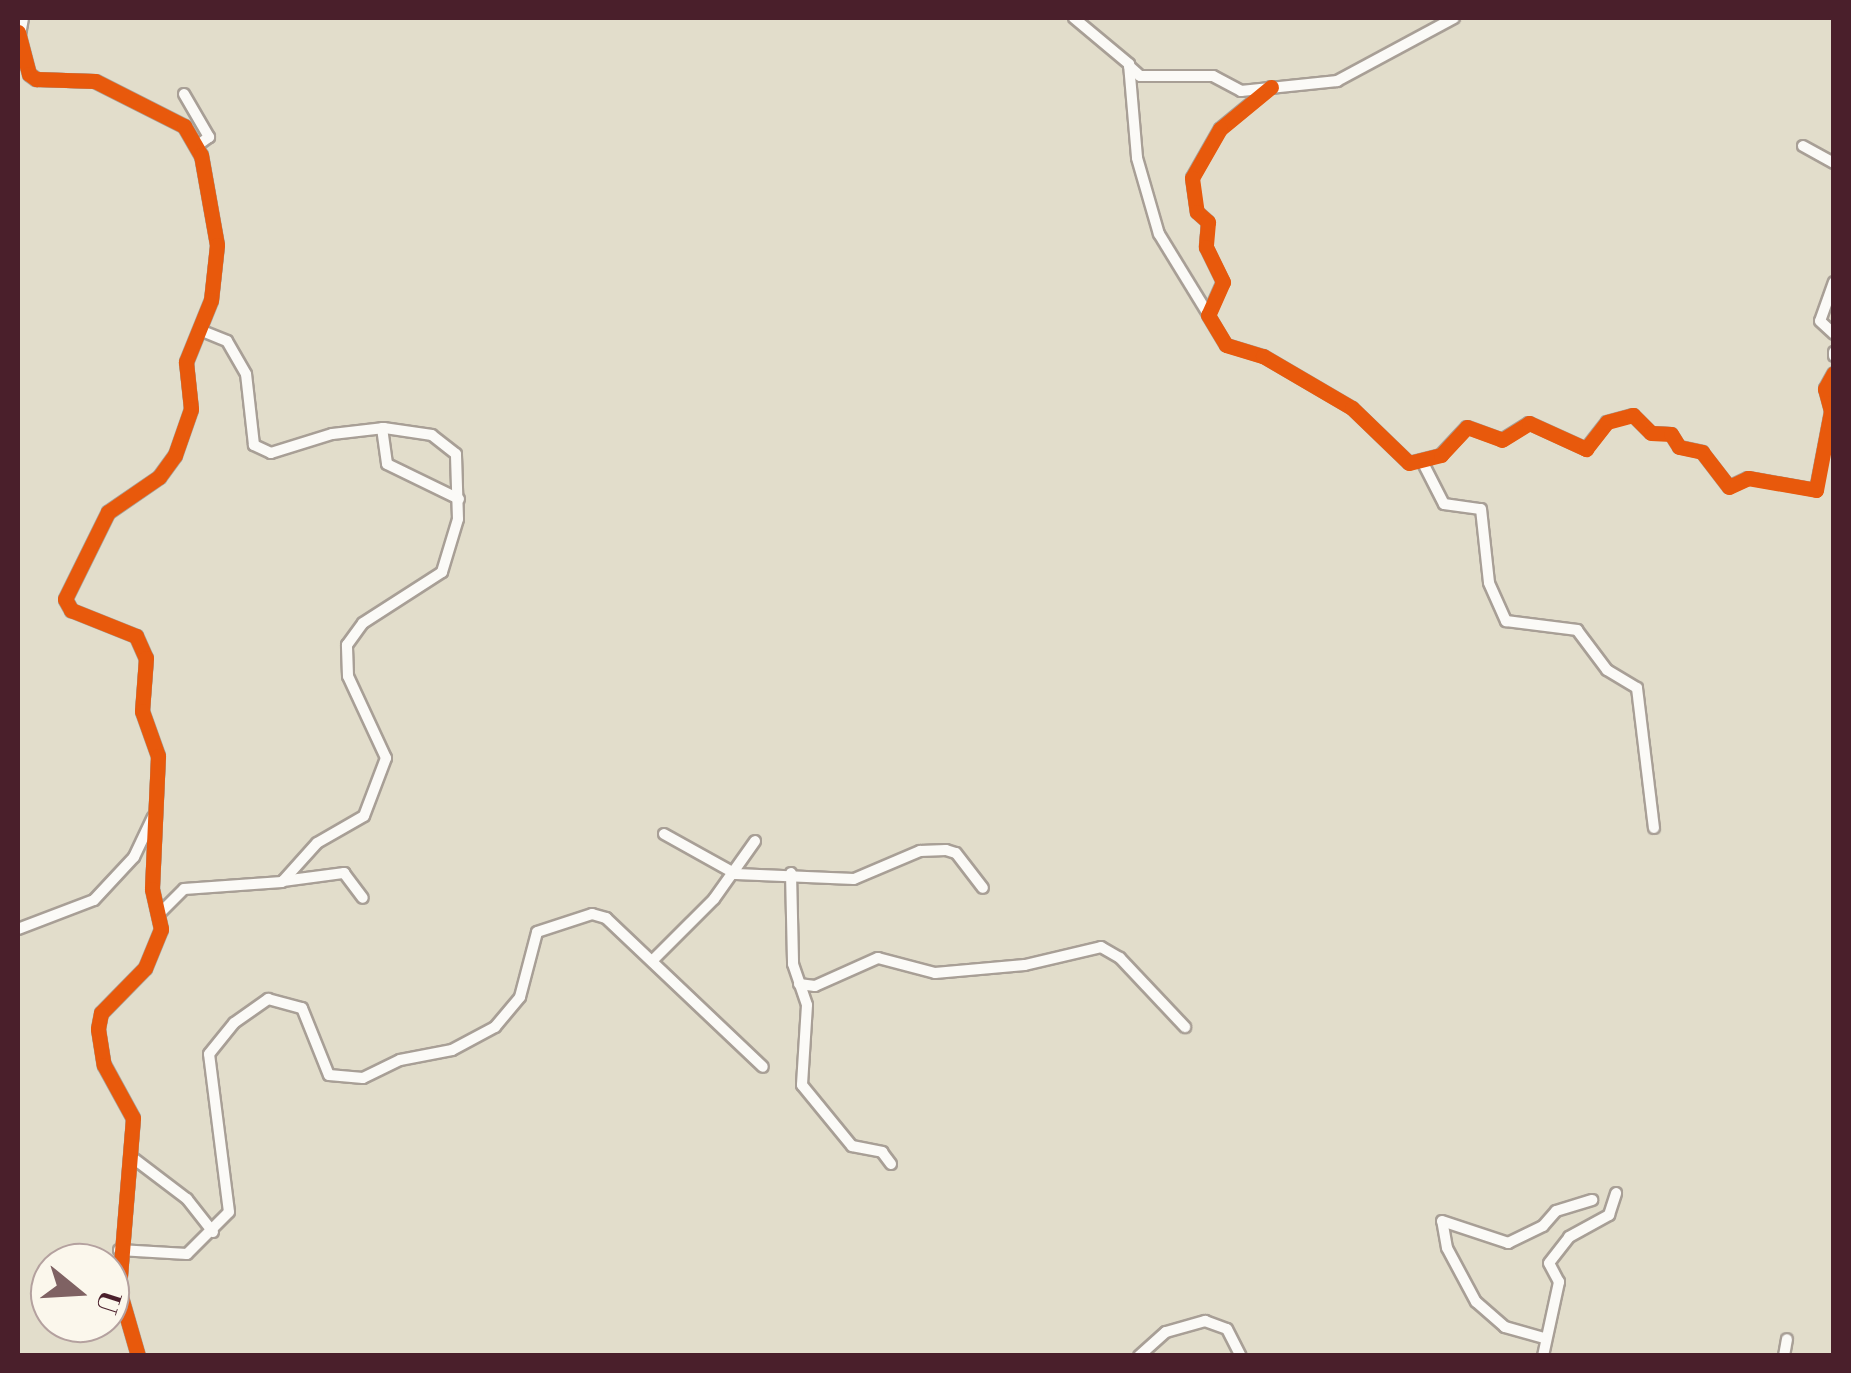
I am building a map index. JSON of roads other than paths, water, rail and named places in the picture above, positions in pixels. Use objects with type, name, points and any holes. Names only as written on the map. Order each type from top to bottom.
[{"type":"street","points":[[23,18],[18,34],[23,75],[105,85],[176,120],[198,144],[217,245],[215,282],[186,362],[191,408],[175,455],[159,477],[113,506],[64,599],[71,610],[130,632],[144,653],[142,711],[158,756],[152,889],[160,914]]},
{"type":"street","points":[[1074,18],[1140,76],[1213,76],[1241,91],[1347,79],[1454,18]]},
{"type":"street","points":[[1130,66],[1137,158],[1160,234],[1226,345],[1288,368],[1352,408],[1398,456],[1423,464],[1443,503],[1482,509],[1489,583],[1506,621],[1576,630],[1607,670],[1637,688],[1654,828]]},
{"type":"street","points":[[1208,315],[1223,282],[1206,248],[1208,222],[1197,212],[1192,178],[1220,130],[1271,87]]},
{"type":"street","points":[[184,94],[209,137],[198,144]]},
{"type":"street","points":[[1802,146],[1834,163]]},
{"type":"street","points":[[1834,282],[1820,321],[1834,334]]},
{"type":"street","points":[[200,330],[232,346],[250,385],[250,438],[264,450],[382,428],[446,441],[458,462],[457,536],[442,572],[363,622],[348,645],[348,676],[386,758],[367,811],[354,825],[317,842],[282,882]]},
{"type":"street","points":[[1423,464],[1448,450],[1467,427],[1503,440],[1530,423],[1581,450],[1606,422],[1633,415],[1650,433],[1671,434],[1678,447],[1699,450],[1728,487],[1748,478],[1816,490],[1831,410],[1826,389],[1834,372]]},
{"type":"street","points":[[382,428],[384,462],[459,500]]},
{"type":"street","points":[[18,929],[94,900],[134,857],[154,816]]},
{"type":"street","points":[[664,834],[736,874],[791,873],[854,880],[920,851],[946,850],[956,853],[983,888]]},
{"type":"street","points":[[653,960],[736,874],[756,841]]},
{"type":"street","points":[[791,873],[792,964],[807,1004],[803,1088],[852,1146],[882,1152],[891,1164]]},
{"type":"street","points":[[120,1243],[133,1158],[133,1118],[104,1065],[98,1029],[104,1009],[148,962],[160,914],[184,889],[344,874],[363,898]]},
{"type":"street","points":[[130,1251],[179,1255],[213,1232],[232,1201],[209,1054],[257,1005],[278,998],[298,1003],[324,1070],[335,1078],[364,1078],[400,1060],[450,1050],[496,1027],[520,998],[537,932],[564,918],[606,918],[763,1067]]},
{"type":"street","points":[[799,984],[815,986],[878,958],[935,973],[1024,964],[1101,947],[1120,958],[1186,1028]]},
{"type":"street","points":[[133,1158],[187,1199],[213,1232]]},
{"type":"street","points":[[1543,1356],[1544,1338],[1554,1323],[1559,1282],[1549,1263],[1569,1238],[1609,1215],[1616,1193]]},
{"type":"street","points":[[1544,1338],[1505,1327],[1476,1302],[1447,1248],[1442,1221],[1508,1243],[1544,1226],[1556,1210],[1592,1200]]},
{"type":"street","points":[[1139,1356],[1166,1332],[1205,1320],[1227,1328],[1241,1356]]},
{"type":"street","points":[[130,1328],[138,1356]]},
{"type":"street","points":[[1784,1356],[1788,1339]]}]
